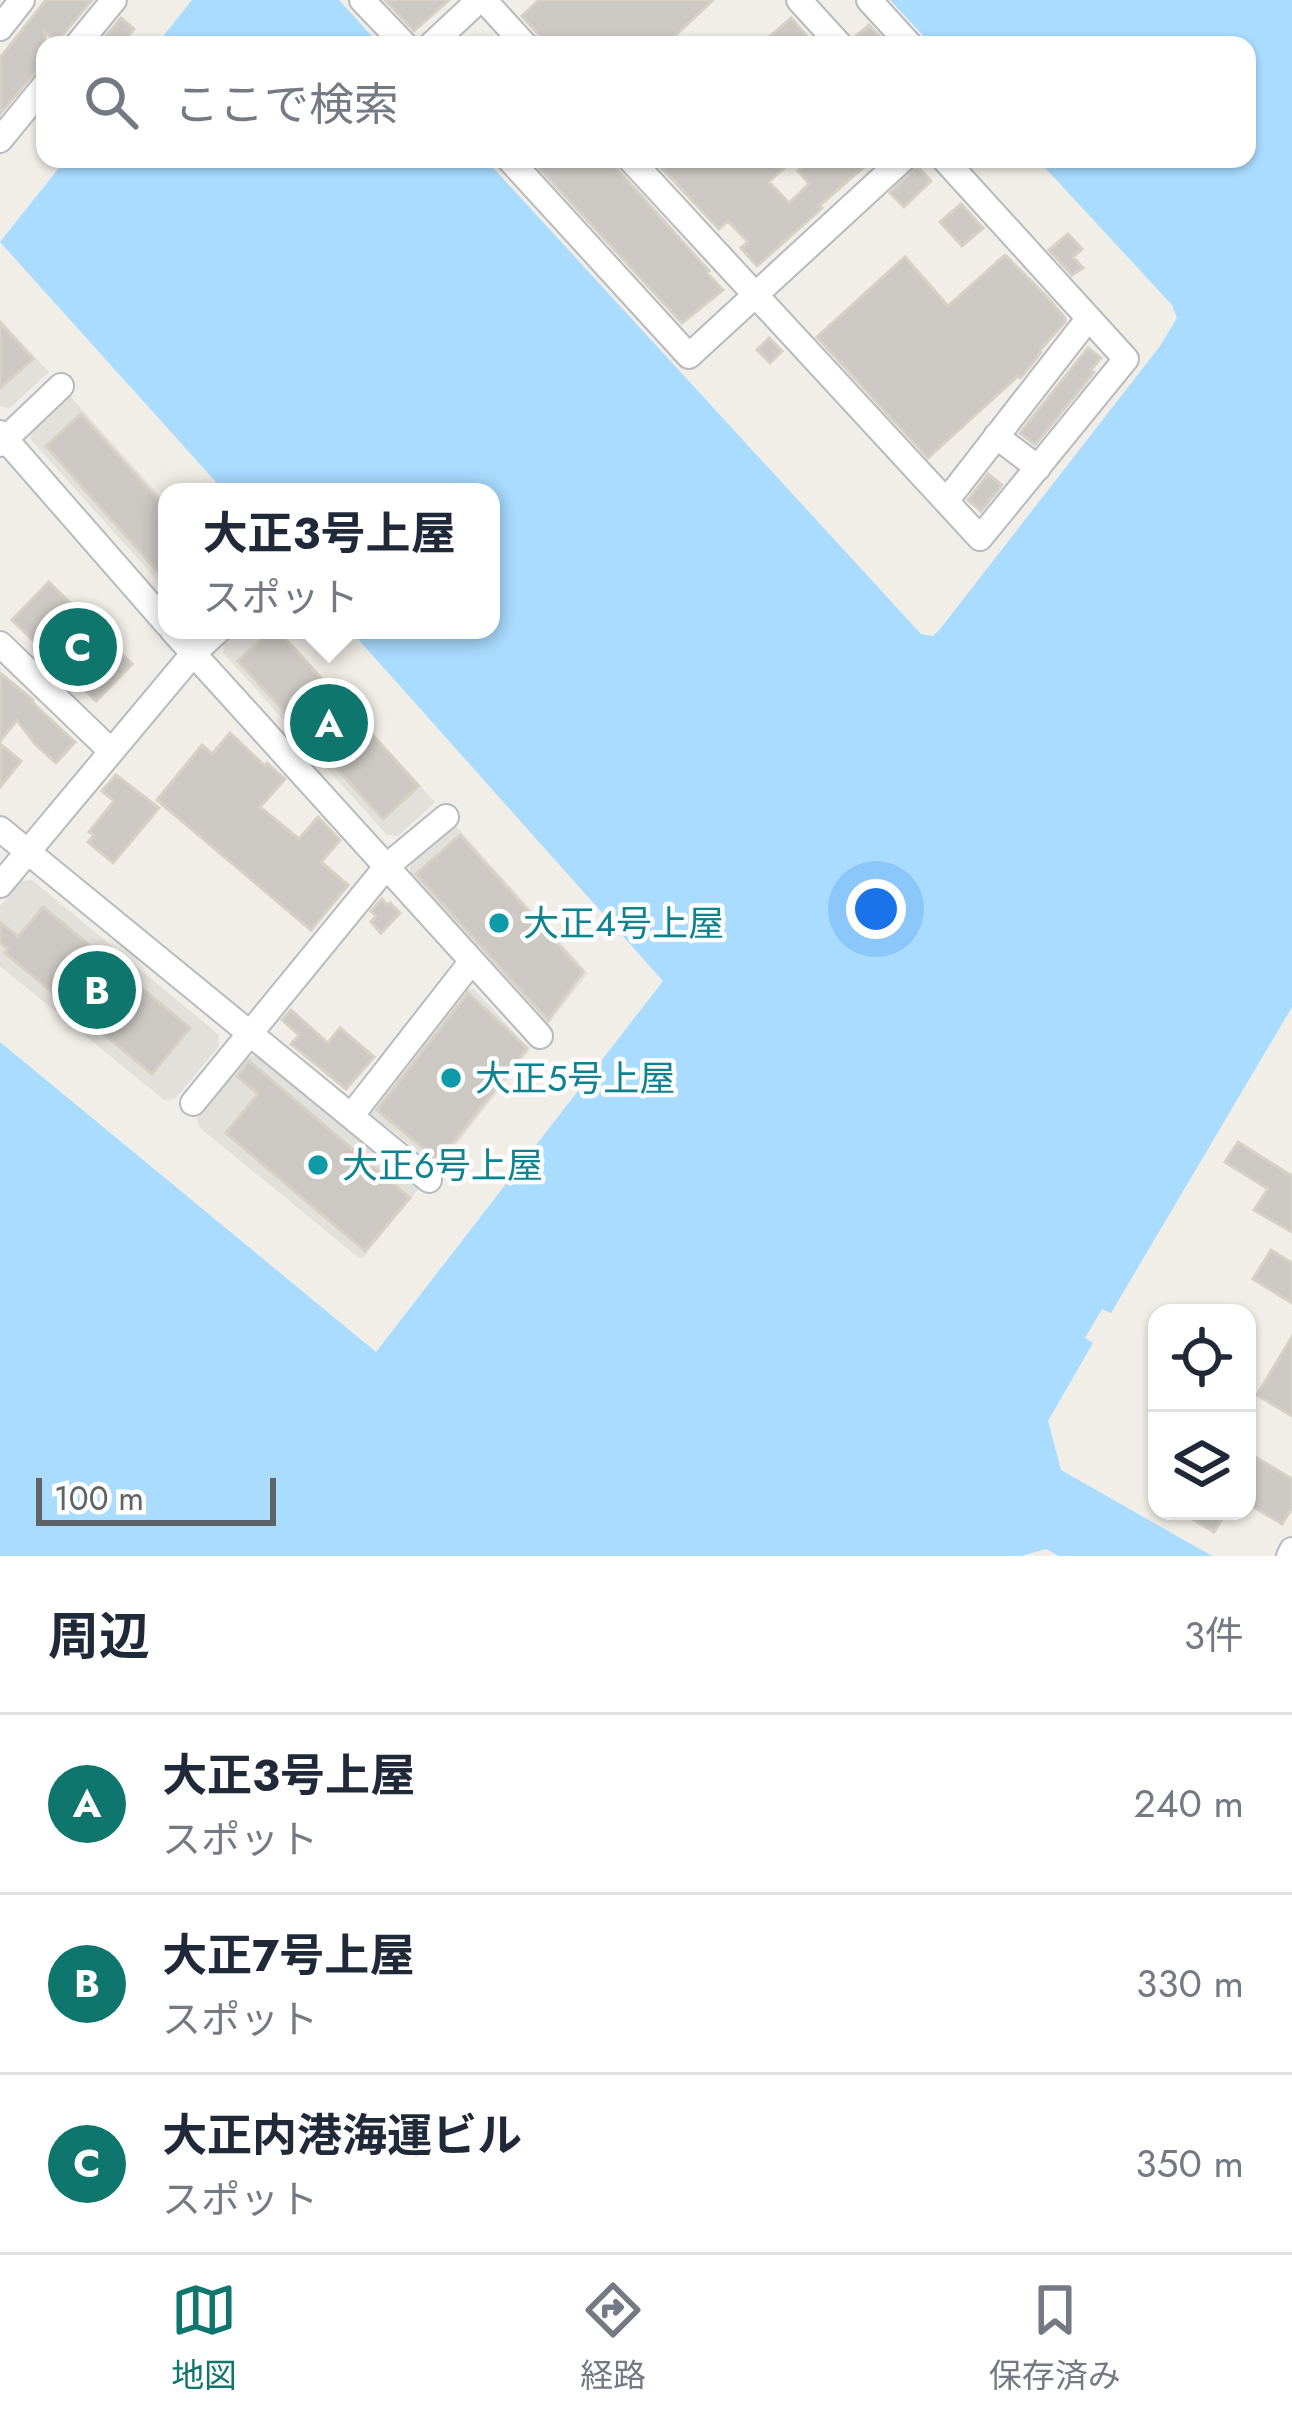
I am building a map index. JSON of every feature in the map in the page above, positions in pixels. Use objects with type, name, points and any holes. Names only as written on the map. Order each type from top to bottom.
[{"type":"street","points":[[0,28],[22,0]]},
{"type":"street","points":[[84,36],[114,0]]},
{"type":"street","points":[[362,0],[396,36]]},
{"type":"street","points":[[441,36],[482,0],[516,36]]},
{"type":"street","points":[[799,0],[832,36]]},
{"type":"street","points":[[869,0],[902,36]]},
{"type":"street","points":[[0,140],[36,96]]},
{"type":"street","points":[[517,168],[689,356],[893,168]]},
{"type":"street","points":[[638,168],[980,538],[1126,358],[952,168]]},
{"type":"street","points":[[946,500],[1088,319]]},
{"type":"street","points":[[61,386],[2,439],[158,614]]},
{"type":"street","points":[[996,436],[1038,468]]},
{"type":"street","points":[[180,639],[540,1036]]},
{"type":"street","points":[[0,885],[209,639]]},
{"type":"street","points":[[0,644],[111,751]]},
{"type":"street","points":[[193,1103],[387,866],[446,817]]},
{"type":"street","points":[[0,829],[429,1180]]},
{"type":"street","points":[[351,1116],[472,961]]},
{"type":"shaded area","points":[[0,319],[49,372],[10,408],[0,406]]},
{"type":"shaded area","points":[[68,394],[158,494],[158,581],[31,440],[30,428]]},
{"type":"shaded area","points":[[227,639],[288,639],[435,802],[398,836],[387,835],[224,654]]},
{"type":"shaded area","name":"大正4号上屋","points":[[454,824],[588,973],[547,1026],[410,874],[410,864]]},
{"type":"shaded area","points":[[32,880],[218,1034],[219,1046],[176,1098],[164,1100],[0,966],[0,906],[20,881]]},
{"type":"shaded area","name":"大正5号上屋","points":[[465,988],[474,989],[530,1050],[439,1167],[369,1113]]},
{"type":"shaded area","name":"大正6号上屋","points":[[257,1055],[419,1188],[363,1258],[199,1127],[197,1118],[246,1057]]},
{"type":"water","points":[[192,0],[339,0],[372,36],[163,36]]},
{"type":"water","points":[[890,0],[1292,0],[1292,1007],[1111,1313],[1102,1309],[1085,1338],[1093,1343],[1048,1421],[1061,1470],[1212,1556],[1059,1556],[1046,1549],[1021,1556],[0,1556],[0,1042],[376,1352],[663,981],[358,639],[500,639],[500,483],[217,483],[0,242],[59,168],[493,168],[921,634],[933,636],[1177,318],[1172,305],[1045,168],[1256,168],[1256,36],[924,36]]},
{"type":"building","points":[[46,0],[92,0],[62,36],[45,32],[45,36],[36,36],[36,72],[0,114],[0,58]]},
{"type":"building","points":[[385,0],[449,0],[414,31]]},
{"type":"building","points":[[539,0],[713,0],[675,36],[540,36],[522,16]]},
{"type":"building","points":[[121,18],[134,29],[128,36],[106,36]]},
{"type":"building","points":[[791,18],[807,36],[770,36]]},
{"type":"building","points":[[869,25],[879,36],[856,36]]},
{"type":"building","points":[[539,168],[616,168],[723,290],[682,323]]},
{"type":"building","points":[[662,168],[784,168],[769,182],[789,203],[809,184],[798,171],[801,168],[863,168],[757,266],[741,248],[748,242],[728,221],[719,229]]},
{"type":"building","points":[[915,168],[931,181],[904,207],[890,193]]},
{"type":"building","points":[[961,204],[983,228],[962,246],[940,222]]},
{"type":"building","points":[[1068,234],[1082,249],[1073,257],[1083,268],[1072,275],[1049,250]]},
{"type":"building","points":[[1005,255],[1065,322],[1020,378],[928,458],[817,337],[905,257],[948,306]]},
{"type":"building","points":[[0,323],[33,359],[0,388]]},
{"type":"building","points":[[769,338],[782,351],[770,363],[757,350]]},
{"type":"building","points":[[1088,348],[1101,358],[1094,372],[1035,445],[1020,433]]},
{"type":"building","points":[[81,414],[158,500],[158,572],[46,446]]},
{"type":"building","points":[[988,474],[1002,485],[981,511],[968,500]]},
{"type":"building","points":[[49,582],[132,664],[96,701],[12,620]]},
{"type":"building","points":[[262,639],[285,639],[419,786],[383,819],[238,661]]},
{"type":"building","points":[[0,673],[75,742],[56,763],[17,720],[0,741]]},
{"type":"building","points":[[230,733],[285,779],[260,807],[299,839],[318,817],[340,840],[321,862],[348,885],[311,930],[157,800],[202,745],[212,754]]},
{"type":"building","points":[[0,744],[21,761],[0,787]]},
{"type":"building","points":[[116,775],[159,808],[113,863],[88,842],[94,835],[89,832],[114,801],[102,791]]},
{"type":"building","name":"大正4号上屋","points":[[460,835],[583,972],[548,1020],[416,874]]},
{"type":"building","points":[[382,899],[400,913],[381,933],[371,922],[376,916],[371,911]]},
{"type":"building","points":[[43,907],[190,1028],[152,1074],[5,953],[0,922],[18,937]]},
{"type":"building","name":"大正5号上屋","points":[[468,993],[527,1048],[439,1161],[377,1110]]},
{"type":"building","points":[[291,1010],[328,1043],[340,1028],[374,1057],[346,1089],[291,1044],[299,1035],[282,1020]]},
{"type":"building","name":"大正6号上屋","points":[[249,1061],[410,1198],[365,1251],[226,1133],[258,1094],[237,1076]]},
{"type":"building","points":[[1238,1142],[1292,1176],[1292,1232],[1254,1210],[1268,1189],[1225,1162]]},
{"type":"building","points":[[1271,1250],[1292,1263],[1292,1303],[1253,1279]]},
{"type":"building","points":[[1292,1337],[1292,1416],[1257,1395]]},
{"type":"building","points":[[1256,1457],[1292,1479],[1292,1508],[1282,1524],[1256,1508]]},
{"type":"building","points":[[1194,1520],[1221,1520],[1214,1532]]},
{"type":"place","name":"大正内港海運ビル","points":[[78,647]]},
{"type":"place","name":"大正3号上屋","points":[[329,723]]},
{"type":"place","name":"大正4号上屋","points":[[499,923]]},
{"type":"place","name":"大正7号上屋","points":[[97,990]]},
{"type":"place","name":"大正5号上屋","points":[[451,1078]]},
{"type":"place","name":"大正6号上屋","points":[[318,1165]]}]
